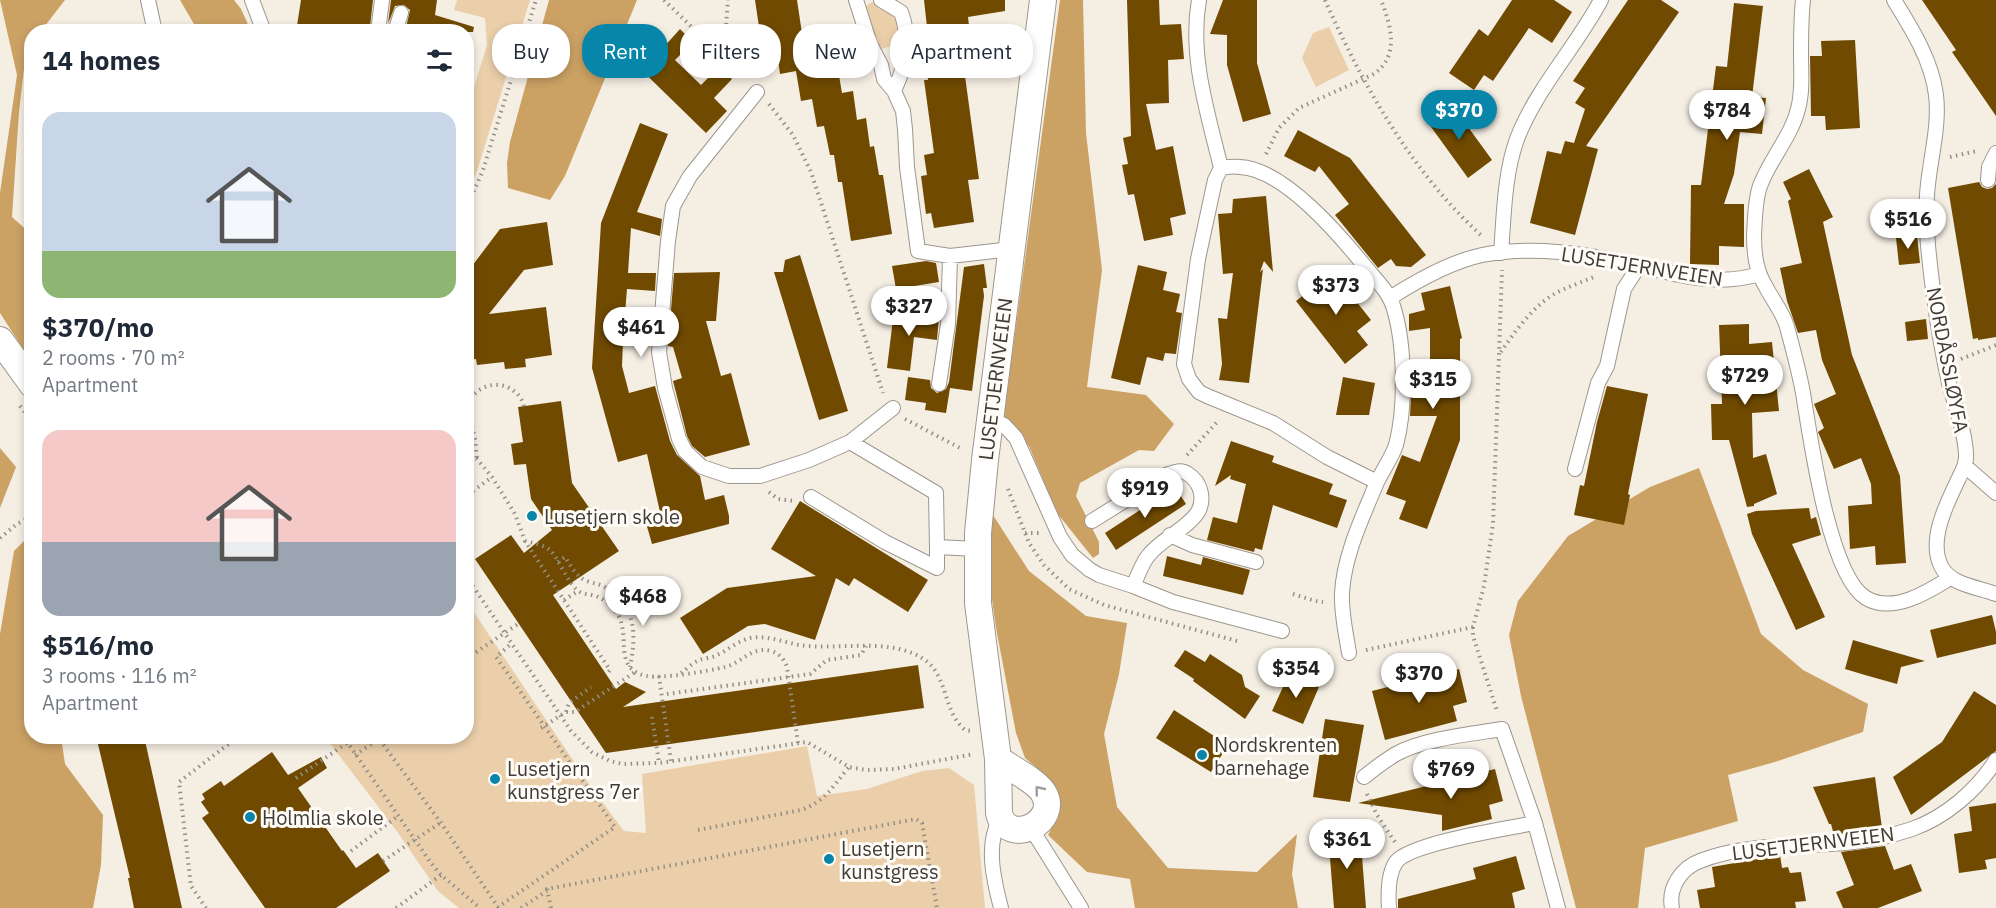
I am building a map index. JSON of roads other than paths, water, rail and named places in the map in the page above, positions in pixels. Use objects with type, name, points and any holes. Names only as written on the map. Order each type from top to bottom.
[{"type":"street","name":"LUSETJERNVEIEN","points":[[1000,819],[989,756],[994,729],[980,624],[977,549],[981,490],[1043,0]]},
{"type":"street","points":[[0,340],[24,373]]},
{"type":"street","points":[[989,756],[1037,785],[1047,801],[1047,809],[1038,824],[1032,828],[1014,830],[1000,819]]},
{"type":"lane","points":[[148,0],[153,24]]},
{"type":"lane","points":[[252,0],[261,24]]},
{"type":"lane","points":[[379,24],[382,0]]},
{"type":"lane","points":[[856,0],[870,44],[881,65],[884,79],[894,91],[903,111],[907,166],[918,251],[950,256],[1012,249]]},
{"type":"lane","points":[[881,0],[901,12],[905,22],[908,47],[900,79],[894,91]]},
{"type":"lane","points":[[1199,0],[1196,29],[1199,73],[1221,168],[1215,180],[1202,238],[1184,364],[1187,375],[1199,392],[1217,402],[1273,423],[1327,457],[1377,482]]},
{"type":"lane","points":[[1501,253],[1508,177],[1517,140],[1535,104],[1601,0]]},
{"type":"lane","points":[[1803,0],[1799,107],[1790,132],[1760,186],[1754,243],[1759,274],[1786,323],[1802,392],[1813,460],[1833,537],[1853,584],[1859,593],[1868,599],[1888,603],[1905,600],[1928,592],[1950,578],[1996,594]]},
{"type":"lane","name":"NORDÅSSLØYFA","points":[[1894,0],[1918,40],[1936,93],[1927,195],[1927,238],[1945,364],[1965,444],[1965,466],[1951,498],[1938,539],[1939,559],[1942,568],[1950,578]]},
{"type":"lane","points":[[398,24],[401,13]]},
{"type":"lane","points":[[757,92],[690,176],[673,206],[659,352],[674,419],[685,451],[702,467],[720,474],[738,477],[760,476],[810,460],[850,442],[893,408]]},
{"type":"lane","points":[[1988,180],[1989,167],[1996,153]]},
{"type":"lane","points":[[1221,168],[1241,166],[1275,180],[1322,216],[1390,298],[1397,321],[1402,366],[1400,428],[1395,448],[1377,482],[1350,551],[1342,600],[1349,653]]},
{"type":"lane","name":"LUSETJERNVEIEN","points":[[1390,298],[1407,286],[1452,265],[1480,256],[1501,253],[1554,251],[1588,255],[1674,274],[1726,281],[1745,279],[1759,274]]},
{"type":"lane","points":[[939,384],[948,324],[950,256]]},
{"type":"lane","points":[[1575,469],[1598,383],[1607,366],[1624,289],[1635,265]]},
{"type":"lane","points":[[990,418],[1004,424],[1020,445],[1048,514],[1072,555],[1099,575],[1173,602],[1282,631]]},
{"type":"lane","points":[[812,497],[885,543],[937,568],[936,493],[850,442]]},
{"type":"lane","points":[[1965,466],[1996,493]]},
{"type":"lane","points":[[1092,521],[1176,471],[1186,472],[1201,489],[1202,499],[1198,512],[1147,557],[1133,586]]},
{"type":"lane","points":[[1170,535],[1192,545],[1256,562]]},
{"type":"lane","points":[[937,547],[977,549]]},
{"type":"lane","points":[[1364,777],[1397,754],[1409,749],[1502,729],[1535,823],[1558,908]]},
{"type":"lane","name":"LUSETJERNVEIEN","points":[[1672,908],[1673,886],[1680,874],[1698,861],[1748,850],[1874,839],[1913,828],[1930,821],[1962,799],[1984,777],[1996,760]]},
{"type":"lane","points":[[1000,819],[993,837],[993,857],[1001,908]]},
{"type":"lane","points":[[1389,908],[1391,877],[1396,863],[1404,855],[1427,846],[1535,823]]},
{"type":"lane","points":[[1032,828],[1081,908]]},
{"type":"place","name":"Lusetjern skole","points":[[532,516]]},
{"type":"place","name":"Nordskrenten barnehage","points":[[1202,755]]},
{"type":"place","name":"Lusetjern kunstgress 7er","points":[[495,779]]},
{"type":"place","name":"Holmlia skole","points":[[250,817]]},
{"type":"place","name":"Lusetjern kunstgress","points":[[829,859]]}]
